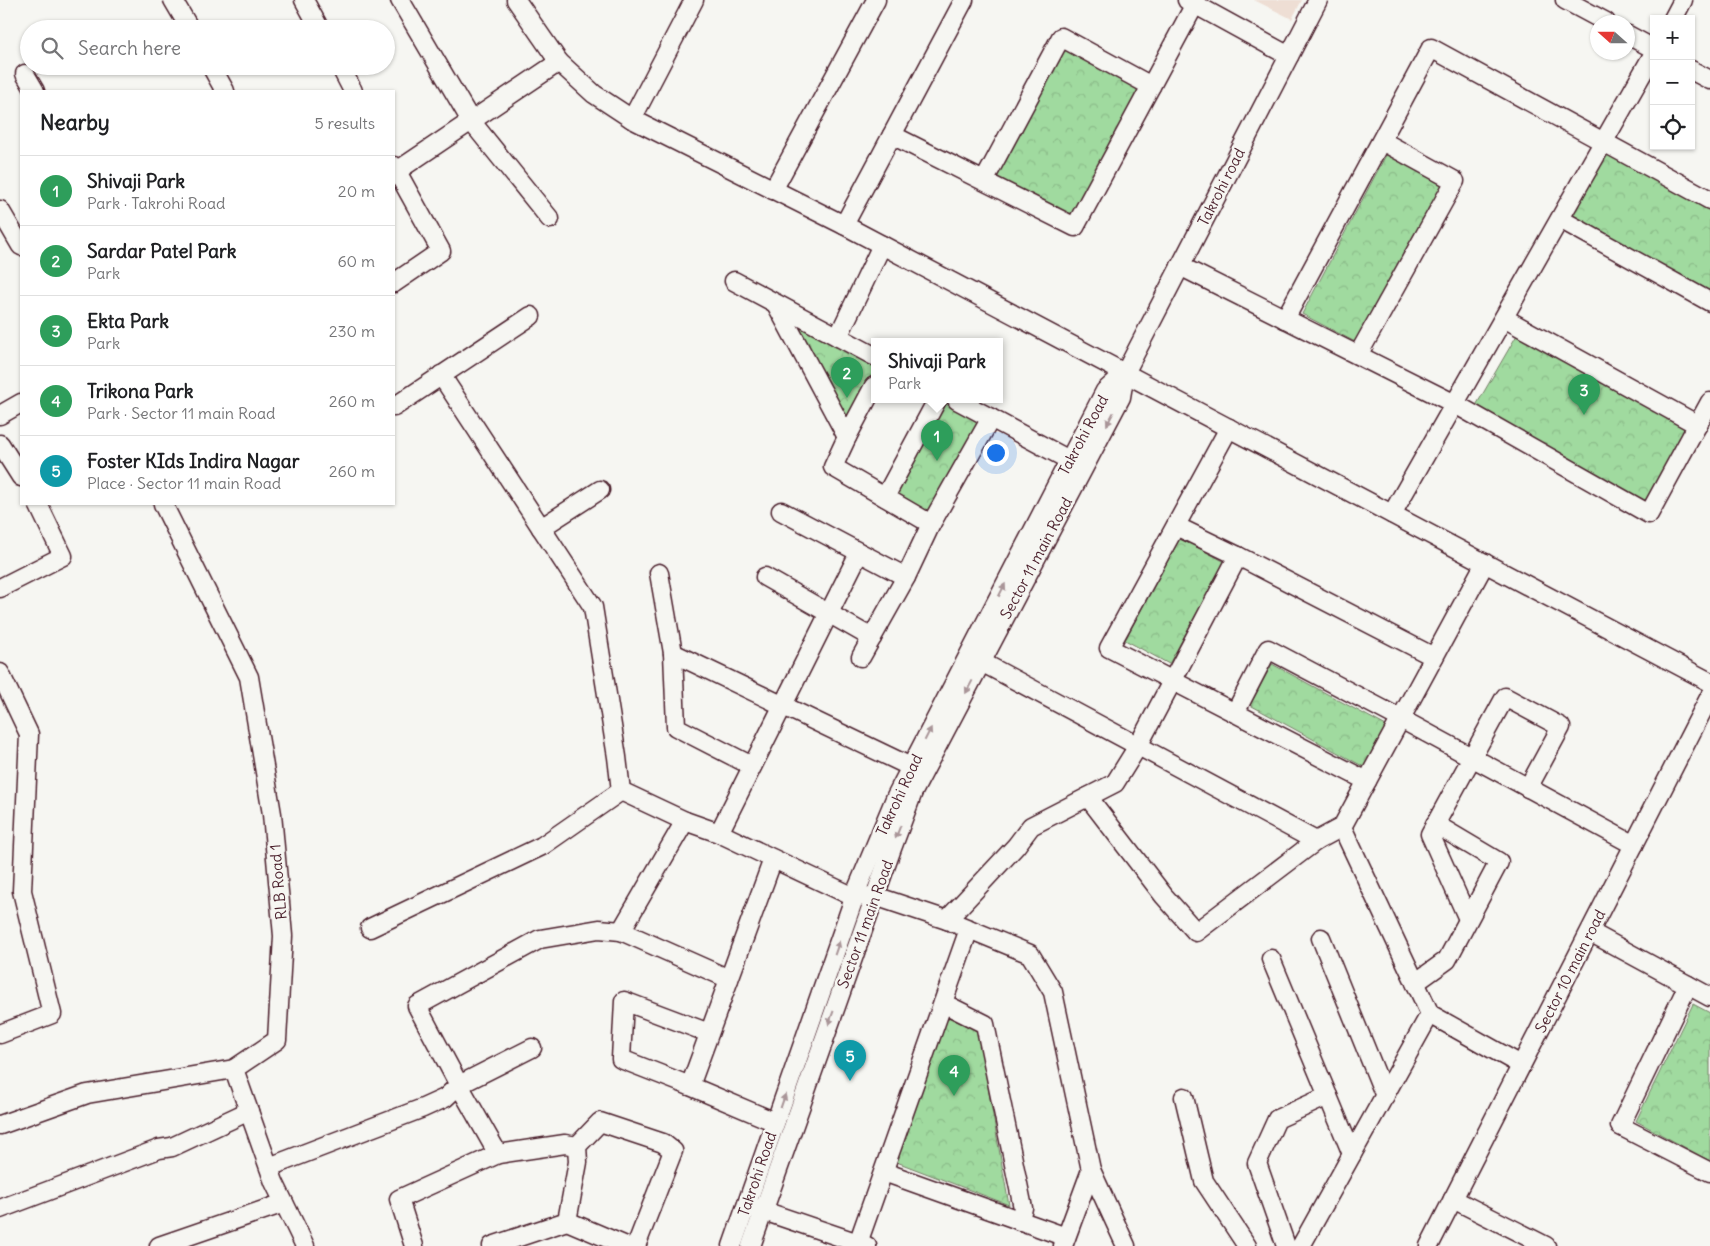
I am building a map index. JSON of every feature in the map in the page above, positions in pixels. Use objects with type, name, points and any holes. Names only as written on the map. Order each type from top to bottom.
[{"type":"street","points":[[174,0],[185,20]]},
{"type":"street","points":[[304,0],[315,20]]},
{"type":"street","points":[[400,0],[471,121],[550,219]]},
{"type":"street","points":[[516,0],[560,62],[594,94],[632,118],[844,225],[1710,682]]},
{"type":"street","points":[[632,118],[694,0]]},
{"type":"street","points":[[773,190],[876,0]]},
{"type":"street","points":[[844,225],[964,0]]},
{"type":"street","name":"Takrohi road","points":[[1125,373],[1318,0]]},
{"type":"street","points":[[1565,0],[1593,15]]},
{"type":"street","points":[[1675,15],[1683,0]]},
{"type":"street","points":[[892,135],[1076,227],[1151,86],[1191,2],[1289,56]]},
{"type":"street","points":[[984,181],[1060,38],[1151,86]]},
{"type":"street","points":[[1635,38],[1650,47]]},
{"type":"street","points":[[1285,318],[1431,48],[1710,200]]},
{"type":"street","points":[[1392,514],[1650,60]]},
{"type":"street","points":[[395,282],[441,251],[395,170],[560,62]]},
{"type":"street","points":[[1695,72],[1710,80]]},
{"type":"street","points":[[25,75],[34,90]]},
{"type":"street","points":[[216,75],[224,90]]},
{"type":"street","points":[[345,75],[353,90]]},
{"type":"street","points":[[1358,355],[1455,181],[1382,141]]},
{"type":"street","points":[[0,210],[20,244]]},
{"type":"street","points":[[1560,219],[1710,302]]},
{"type":"street","points":[[838,337],[882,245]]},
{"type":"street","points":[[1180,266],[1455,404],[1649,514],[1710,402]]},
{"type":"street","points":[[734,281],[871,354]]},
{"type":"street","points":[[776,304],[847,437]]},
{"type":"street","points":[[395,405],[531,316]]},
{"type":"street","points":[[1504,318],[1698,425]]},
{"type":"street","name":"Takrohi Road","points":[[732,1246],[854,897],[896,796],[975,659],[1069,460],[1105,391],[1125,373]]},
{"type":"street","name":"Sector 11 main Road","points":[[751,1246],[913,792],[975,659],[1121,397],[1125,373]]},
{"type":"street","points":[[441,375],[593,607],[622,790]]},
{"type":"street","points":[[871,392],[847,437],[834,467],[931,524]]},
{"type":"street","points":[[885,497],[935,403]]},
{"type":"street","points":[[962,403],[1069,460]]},
{"type":"street","points":[[0,415],[20,404]]},
{"type":"street","points":[[861,657],[906,577],[931,524],[991,418]]},
{"type":"street","points":[[1229,428],[1109,648],[1367,781]]},
{"type":"street","points":[[0,444],[20,475]]},
{"type":"street","points":[[541,528],[600,490]]},
{"type":"street","points":[[0,588],[63,556],[38,505]]},
{"type":"street","name":"RLB Road 1","points":[[164,505],[249,677],[272,814],[283,936],[277,1040],[234,1069]]},
{"type":"street","points":[[781,511],[906,577]]},
{"type":"street","points":[[1176,526],[1434,657]]},
{"type":"street","points":[[719,833],[860,553]]},
{"type":"street","points":[[947,920],[1016,846],[1031,826],[1115,783],[1138,746],[1238,556]]},
{"type":"street","points":[[1088,797],[1164,896],[1196,932],[1316,841],[1342,827],[1485,563]]},
{"type":"street","points":[[659,573],[673,653],[676,727],[752,766]]},
{"type":"street","points":[[765,577],[872,638]]},
{"type":"street","points":[[1235,713],[1268,649],[1634,845]]},
{"type":"street","points":[[673,653],[911,767]]},
{"type":"street","points":[[975,659],[1316,841]]},
{"type":"street","points":[[0,673],[29,734],[22,891],[52,1014],[0,1034]]},
{"type":"street","name":"Sector 10 main road","points":[[1429,1246],[1710,696]]},
{"type":"street","points":[[1468,919],[1430,834],[1505,697],[1560,728],[1528,788]]},
{"type":"street","points":[[622,790],[685,821],[719,833],[854,897],[875,896],[947,920],[1030,954],[1053,992],[1091,1170],[1126,1246]]},
{"type":"street","points":[[370,928],[542,846],[622,790]]},
{"type":"street","points":[[622,931],[685,821]]},
{"type":"street","points":[[1415,983],[1447,960],[1499,862],[1435,824]]},
{"type":"street","points":[[1342,827],[1430,1014],[1521,1065]]},
{"type":"street","points":[[690,1086],[773,858]]},
{"type":"street","points":[[498,1154],[417,1006],[540,939],[599,929],[622,931],[729,979]]},
{"type":"street","points":[[746,1205],[863,1244],[884,1172],[969,930]]},
{"type":"street","points":[[1590,932],[1710,997]]},
{"type":"street","points":[[1321,938],[1385,1096]]},
{"type":"street","points":[[1271,959],[1352,1154]]},
{"type":"street","points":[[1688,985],[1620,1126],[1710,1172]]},
{"type":"street","points":[[709,1033],[624,1001],[621,1059],[775,1122]]},
{"type":"street","points":[[943,1003],[985,1024],[1023,1208],[1019,1220]]},
{"type":"street","points":[[1301,1246],[1430,1014]]},
{"type":"street","points":[[269,1166],[423,1108],[445,1098],[459,1085],[532,1048]]},
{"type":"street","points":[[0,1125],[87,1094],[234,1069],[269,1166],[284,1203],[305,1246]]},
{"type":"street","points":[[1286,1246],[1257,1163],[1278,1119],[1328,1096]]},
{"type":"street","points":[[1184,1097],[1204,1181],[1247,1246]]},
{"type":"street","points":[[0,1209],[159,1149],[172,1147],[249,1111]]},
{"type":"street","points":[[567,1221],[578,1162],[577,1146],[600,1122],[663,1142],[673,1151],[636,1246]]},
{"type":"street","points":[[414,1246],[399,1200],[498,1154],[565,1144],[577,1146]]},
{"type":"street","points":[[884,1172],[1019,1220],[1064,1242],[1091,1170]]},
{"type":"street","points":[[1453,1199],[1546,1246]]},
{"type":"street","points":[[159,1246],[284,1203]]},
{"type":"street","points":[[492,1246],[567,1221],[626,1246]]},
{"type":"shaded area","points":[[1254,0],[1302,0],[1292,19]]},
{"type":"green space","points":[[1062,46],[1141,88],[1071,218],[995,180]]},
{"type":"green space","points":[[1606,153],[1710,208],[1710,294],[1571,216]]},
{"type":"green space","points":[[1386,155],[1444,182],[1355,342],[1302,314]]},
{"type":"green space","points":[[789,320],[871,362],[871,382],[847,429]]},
{"type":"green space","points":[[1521,328],[1695,422],[1648,508],[1474,409]]},
{"type":"green space","points":[[944,403],[982,424],[929,518],[894,497]]},
{"type":"green space","points":[[1180,538],[1225,562],[1169,664],[1125,640]]},
{"type":"green space","points":[[1272,664],[1388,727],[1366,768],[1250,705]]},
{"type":"green space","points":[[1693,1004],[1710,1013],[1710,1161],[1636,1121]]},
{"type":"green space","points":[[946,1016],[978,1031],[1009,1205],[894,1161]]},
{"type":"place","name":"Sardar Patel Park","points":[[847,398]]},
{"type":"place","name":"Ekta Park","points":[[1584,415]]},
{"type":"place","name":"Shivaji Park","points":[[937,461]]},
{"type":"place","name":"Foster KIds Indira Nagar","points":[[850,1081]]},
{"type":"place","name":"Trikona Park","points":[[954,1096]]}]
